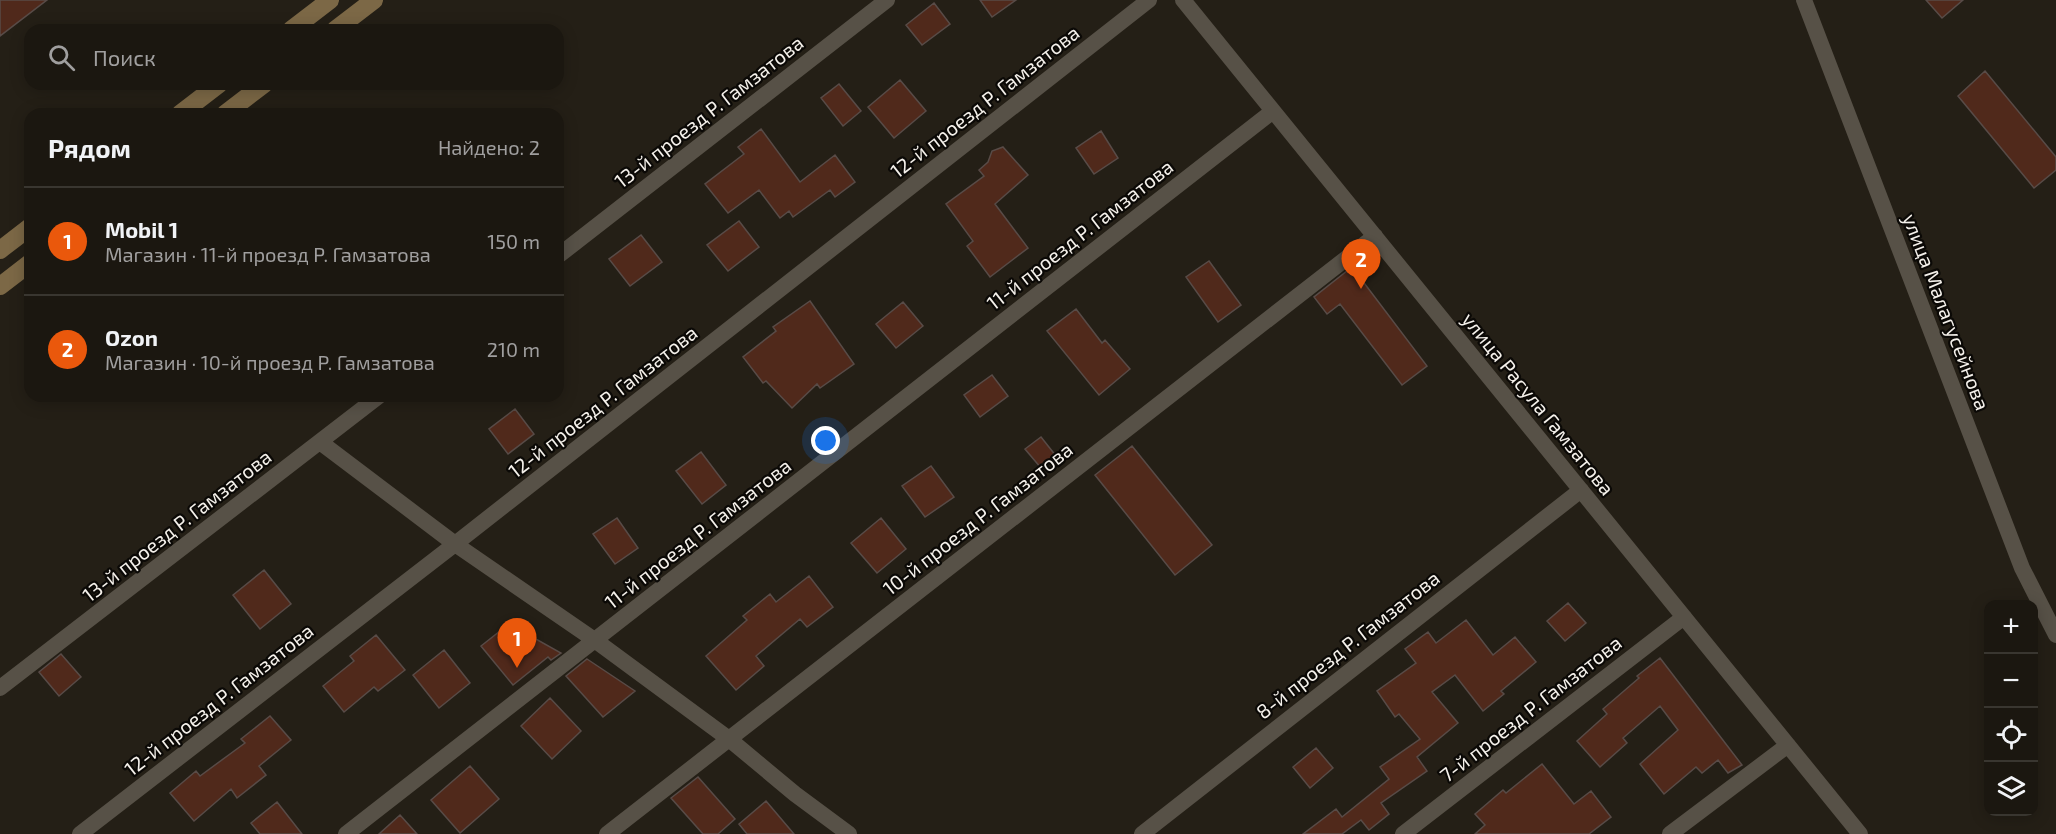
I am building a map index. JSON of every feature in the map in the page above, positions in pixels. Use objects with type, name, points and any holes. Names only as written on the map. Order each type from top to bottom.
[{"type":"main road","points":[[299,24],[330,0]]},
{"type":"main road","points":[[343,24],[374,0]]},
{"type":"main road","points":[[188,108],[211,90]]},
{"type":"main road","points":[[233,108],[256,90]]},
{"type":"main road","points":[[0,250],[24,232]]},
{"type":"main road","points":[[0,286],[24,268]]},
{"type":"street","name":"13-й проезд Р. Гамзатова","points":[[564,251],[887,0]]},
{"type":"street","name":"12-й проезд Р. Гамзатова","points":[[80,834],[455,544],[1149,0]]},
{"type":"street","name":"улица Расула Гамзатова","points":[[1183,0],[1860,834]]},
{"type":"street","name":"улица Малагусейнова","points":[[1804,0],[2022,568],[2056,635]]},
{"type":"street","name":"11-й проезд Р. Гамзатова","points":[[346,834],[1273,111]]},
{"type":"street","name":"10-й проезд Р. Гамзатова","points":[[608,834],[1375,236]]},
{"type":"street","name":"13-й проезд Р. Гамзатова","points":[[0,688],[371,402]]},
{"type":"street","points":[[320,442],[455,544],[596,641],[729,739],[795,794],[849,834]]},
{"type":"street","name":"8-й проезд Р. Гамзатова","points":[[1142,834],[1581,490]]},
{"type":"street","name":"7-й проезд Р. Гамзатова","points":[[1403,834],[1684,617]]},
{"type":"street","points":[[1670,834],[1788,745]]},
{"type":"building","points":[[0,0],[47,0],[0,36]]},
{"type":"building","points":[[980,0],[1016,0],[992,17]]},
{"type":"building","points":[[1926,0],[1963,0],[1942,18]]},
{"type":"building","points":[[934,3],[950,24],[922,45],[906,25]]},
{"type":"building","points":[[1985,71],[2056,157],[2056,170],[2034,188],[1958,96]]},
{"type":"building","points":[[900,80],[926,111],[894,138],[868,107]]},
{"type":"building","points":[[839,84],[861,111],[843,126],[821,98]]},
{"type":"building","points":[[761,129],[800,182],[835,155],[855,182],[835,197],[830,190],[793,217],[789,211],[780,218],[759,190],[728,213],[705,184],[744,154],[738,147]]},
{"type":"building","points":[[1101,131],[1118,158],[1094,174],[1076,148]]},
{"type":"building","points":[[1003,147],[1028,175],[995,204],[1028,248],[990,277],[967,246],[973,241],[946,204],[984,176],[979,170],[988,162],[992,151]]},
{"type":"building","points":[[739,221],[759,247],[728,271],[707,245]]},
{"type":"building","points":[[641,235],[662,262],[630,286],[609,259]]},
{"type":"building","points":[[1209,261],[1241,305],[1218,322],[1186,277]]},
{"type":"building","points":[[1352,267],[1427,366],[1402,385],[1340,304],[1327,314],[1314,297]]},
{"type":"building","points":[[810,301],[854,364],[820,388],[817,384],[792,408],[766,381],[763,383],[743,357],[776,331],[773,327]]},
{"type":"building","points":[[903,302],[923,326],[896,348],[876,324]]},
{"type":"building","points":[[1076,309],[1102,343],[1105,340],[1130,369],[1099,395],[1047,331]]},
{"type":"building","points":[[992,375],[1008,396],[980,417],[964,395]]},
{"type":"building","points":[[515,409],[534,434],[508,454],[489,429]]},
{"type":"building","points":[[1041,437],[1056,456],[1041,468],[1025,449]]},
{"type":"building","points":[[1132,446],[1212,545],[1175,575],[1095,475]]},
{"type":"building","points":[[701,452],[726,485],[702,504],[676,471]]},
{"type":"building","points":[[931,466],[954,497],[925,517],[902,486]]},
{"type":"building","points":[[617,518],[638,548],[615,564],[593,534]]},
{"type":"building","points":[[881,518],[906,549],[877,573],[851,543]]},
{"type":"building","points":[[264,570],[291,604],[260,629],[233,595]]},
{"type":"building","points":[[809,576],[833,607],[807,627],[800,619],[756,656],[764,666],[736,690],[706,656],[747,620],[743,616],[770,594],[776,602]]},
{"type":"building","points":[[1568,603],[1586,623],[1565,641],[1547,621]]},
{"type":"building","points":[[1466,620],[1493,655],[1515,637],[1536,662],[1501,691],[1504,694],[1483,711],[1455,675],[1432,692],[1458,723],[1417,757],[1427,771],[1381,803],[1389,814],[1369,830],[1361,820],[1342,834],[1303,834],[1336,809],[1342,817],[1389,779],[1380,767],[1420,739],[1399,714],[1395,717],[1377,691],[1416,663],[1405,649],[1428,632],[1436,643]]},
{"type":"building","points":[[509,624],[561,653],[551,660],[548,657],[513,685],[481,646]]},
{"type":"building","points":[[376,635],[405,670],[378,691],[374,687],[344,712],[323,686],[354,661],[350,656]]},
{"type":"building","points":[[444,650],[470,683],[439,708],[413,675]]},
{"type":"building","points":[[61,654],[81,677],[59,696],[39,672]]},
{"type":"building","points":[[1660,658],[1742,765],[1728,773],[1718,760],[1702,773],[1696,767],[1664,794],[1640,764],[1678,730],[1660,706],[1623,738],[1627,743],[1600,767],[1577,741],[1607,714],[1603,709],[1639,678],[1637,676]]},
{"type":"building","points":[[587,659],[635,691],[603,717],[566,676]]},
{"type":"building","points":[[550,698],[581,731],[552,759],[521,726]]},
{"type":"building","points":[[270,716],[291,740],[259,766],[266,775],[237,798],[231,789],[194,821],[170,793],[196,771],[200,776],[245,743],[241,739]]},
{"type":"building","points":[[1316,748],[1333,768],[1310,788],[1293,767]]},
{"type":"building","points":[[1542,764],[1574,804],[1591,791],[1611,817],[1589,834],[1475,834],[1485,825],[1475,814],[1503,790],[1506,793]]},
{"type":"building","points":[[470,766],[499,799],[460,833],[431,800]]},
{"type":"building","points":[[698,777],[735,819],[718,834],[703,834],[671,798]]},
{"type":"building","points":[[766,801],[794,834],[747,834],[739,824]]},
{"type":"building","points":[[277,802],[302,834],[260,834],[251,823]]},
{"type":"building","points":[[400,815],[417,834],[379,834]]},
{"type":"place","name":"Ozon","points":[[1361,289]]},
{"type":"place","name":"Mobil 1","points":[[517,668]]}]
